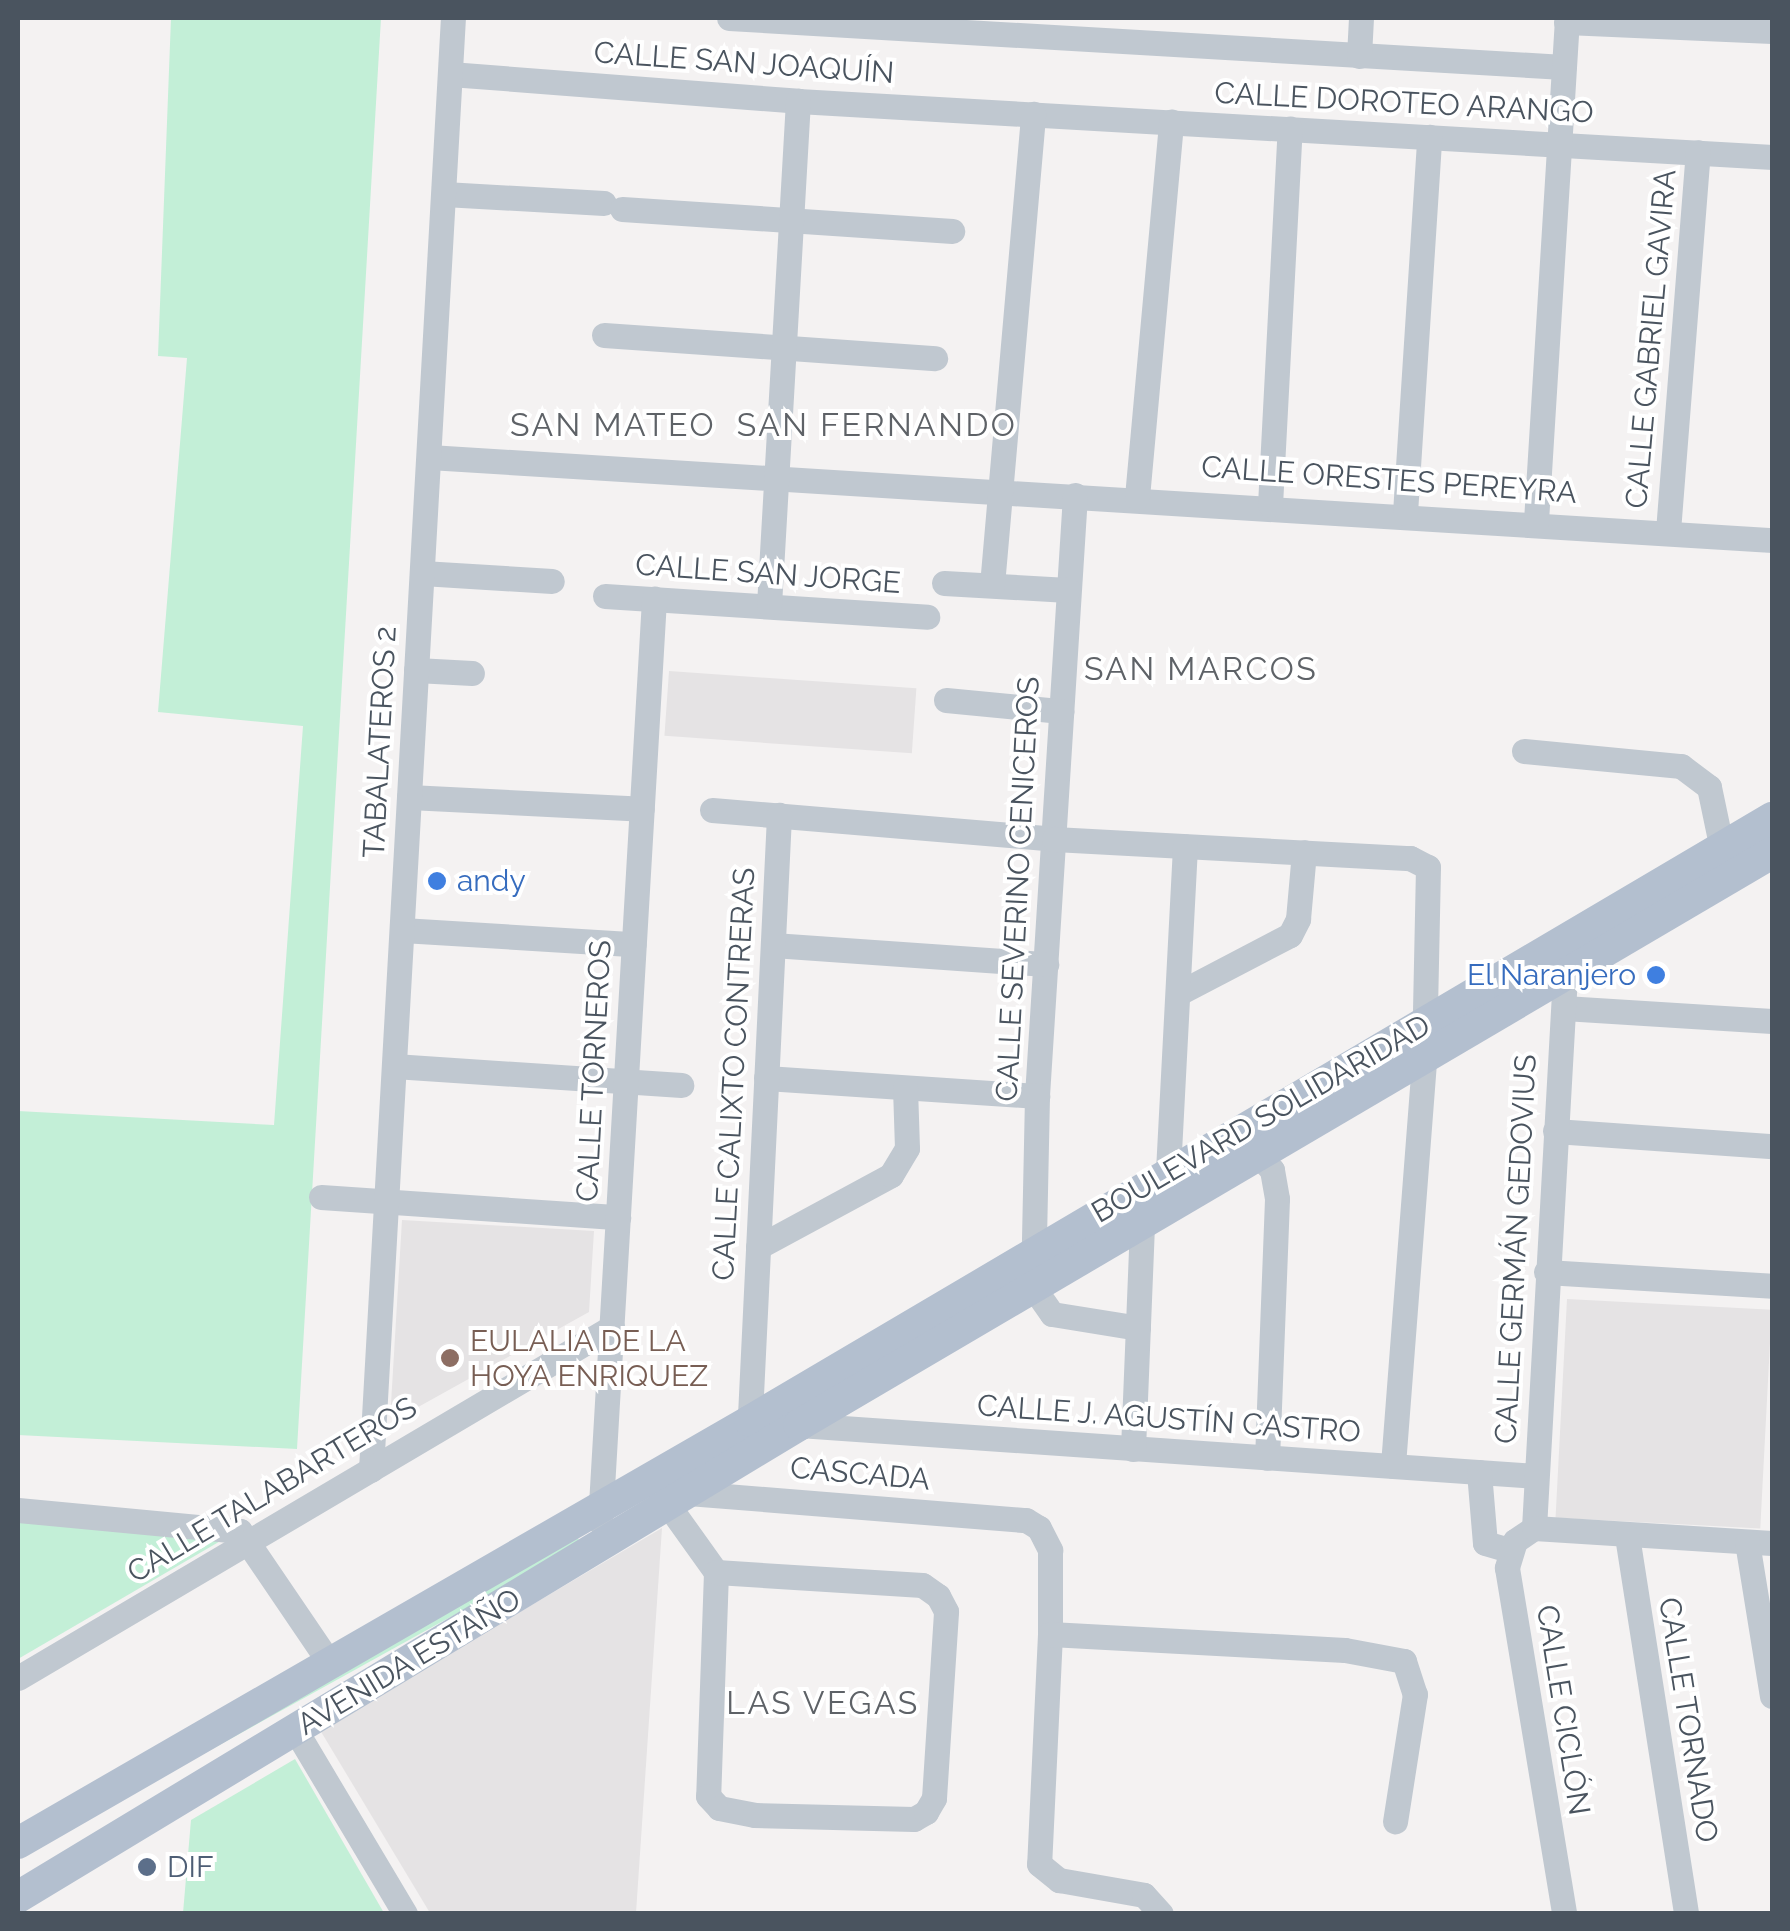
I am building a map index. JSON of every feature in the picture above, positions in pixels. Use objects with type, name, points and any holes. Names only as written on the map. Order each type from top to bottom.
[{"type":"main road","name":"BOULEVARD SOLIDARIDAD","points":[[799,1425],[1424,1062],[1565,975],[1722,849],[1772,818]]},
{"type":"main road","name":"BOULEVARD SOLIDARIDAD","points":[[750,1421],[1032,1251],[1422,1025],[1651,909],[1772,853]]},
{"type":"main road","name":"AVENIDA ESTAÑO","points":[[18,1843],[602,1501],[750,1421]]},
{"type":"main road","name":"AVENIDA ESTAÑO","points":[[18,1898],[799,1425]]},
{"type":"street","name":"TABALATEROS 2","points":[[371,1470],[454,18]]},
{"type":"street","points":[[729,18],[1007,26],[1359,56],[1564,67]]},
{"type":"street","points":[[1359,56],[1361,18]]},
{"type":"street","points":[[1536,521],[1566,20],[1772,32]]},
{"type":"street","name":"CALLE SAN JOAQUÍN","points":[[450,74],[798,101],[1033,114]]},
{"type":"street","points":[[769,605],[798,101]]},
{"type":"street","points":[[992,585],[1033,114]]},
{"type":"street","name":"CALLE DOROTEO ARANGO","points":[[1033,114],[1772,156]]},
{"type":"street","points":[[1137,497],[1171,122]]},
{"type":"street","points":[[1270,505],[1290,129]]},
{"type":"street","points":[[1405,513],[1429,137]]},
{"type":"street","name":"CALLE GABRIEL GAVIRA","points":[[1668,531],[1698,152]]},
{"type":"street","points":[[444,194],[952,232]]},
{"type":"street","points":[[604,335],[935,358]]},
{"type":"street","name":"CALLE ORESTES PEREYRA","points":[[429,457],[1536,521],[1772,540]]},
{"type":"street","name":"CALLE SEVERINO CENICEROS","points":[[1033,1287],[1038,1096],[1075,495]]},
{"type":"street","points":[[422,572],[552,580]]},
{"type":"street","points":[[944,583],[1068,590]]},
{"type":"street","name":"CALLE SAN JORGE","points":[[604,596],[928,617]]},
{"type":"street","name":"CALLE TORNEROS","points":[[599,1547],[654,599]]},
{"type":"street","points":[[416,670],[472,673]]},
{"type":"street","points":[[946,700],[1061,711]]},
{"type":"street","points":[[1524,751],[1681,766],[1709,787],[1722,849]]},
{"type":"street","points":[[409,797],[642,810]]},
{"type":"street","points":[[712,810],[1054,839],[1410,858],[1431,874],[1422,1025],[1424,1062],[1394,1466]]},
{"type":"street","name":"CALLE CALIXTO CONTRERAS","points":[[748,1456],[779,815]]},
{"type":"street","points":[[1168,1172],[1185,846]]},
{"type":"street","points":[[1179,993],[1290,935],[1298,919],[1304,852]]},
{"type":"street","points":[[402,930],[634,944]]},
{"type":"street","points":[[773,945],[1046,964]]},
{"type":"street","name":"CALLE GERMÁN GEDOVIUS","points":[[1534,1528],[1565,975]]},
{"type":"street","points":[[1564,1008],[1772,1021]]},
{"type":"street","points":[[394,1066],[680,1086]]},
{"type":"street","points":[[766,1078],[1038,1096]]},
{"type":"street","points":[[758,1247],[892,1175],[907,1148],[906,1088]]},
{"type":"street","points":[[1236,1132],[1272,1170],[1277,1198],[1267,1458]]},
{"type":"street","points":[[1555,1132],[1772,1146]]},
{"type":"street","points":[[320,1197],[618,1217]]},
{"type":"street","points":[[1133,1449],[1142,1224]]},
{"type":"street","points":[[1546,1272],[1772,1286]]},
{"type":"street","points":[[1033,1287],[1052,1314],[1138,1328]]},
{"type":"street","name":"CALLE TALABARTEROS","points":[[18,1678],[612,1327]]},
{"type":"street","name":"CALLE J. AGUSTÍN CASTRO","points":[[799,1425],[1535,1476]]},
{"type":"street","points":[[1479,1472],[1485,1542],[1509,1550],[1534,1528],[1760,1543],[1772,1696]]},
{"type":"street","points":[[678,1499],[716,1572],[705,1783],[719,1808],[754,1815],[914,1818],[934,1798],[946,1611],[922,1585],[716,1572]]},
{"type":"street","name":"CASCADA","points":[[678,1499],[1026,1520],[1039,1528],[1050,1550],[1050,1634]]},
{"type":"street","points":[[18,1510],[230,1526],[249,1542],[330,1662]]},
{"type":"street","name":"CALLE TORNADO","points":[[1627,1536],[1686,1914]]},
{"type":"street","name":"CALLE CICLÓN","points":[[1509,1550],[1564,1914]]},
{"type":"street","points":[[1161,1914],[1144,1895],[1059,1880],[1039,1864],[1050,1634],[1345,1650],[1404,1661],[1415,1694],[1395,1821]]},
{"type":"street","points":[[296,1731],[405,1914]]},
{"type":"shaded area","points":[[669,671],[916,688],[912,753],[664,736]]},
{"type":"shaded area","name":"EULALIA DE LA HOYA ENRIQUEZ","points":[[402,1220],[594,1231],[589,1312],[402,1416],[391,1404]]},
{"type":"shaded area","points":[[1567,1299],[1772,1310],[1760,1528],[1556,1518]]},
{"type":"shaded area","points":[[662,1528],[636,1913],[430,1913],[320,1730]]},
{"type":"green space","points":[[171,18],[381,18],[297,1449],[18,1435],[18,1111],[274,1125],[303,726],[158,712],[187,358],[158,356]]},
{"type":"green space","points":[[18,1521],[229,1536],[18,1659]]},
{"type":"green space","points":[[575,1533],[581,1544],[18,1857],[18,1842]]},
{"type":"green space","points":[[295,1759],[384,1913],[183,1913],[191,1820]]},
{"type":"place","name":"andy","points":[[437,881]]},
{"type":"place","name":"El Naranjero","points":[[1656,975]]},
{"type":"place","name":"EULALIA DE LA HOYA ENRIQUEZ","points":[[450,1358]]},
{"type":"place","name":"DIF","points":[[147,1867]]},
{"type":"district","name":"SAN MATEO","points":[[613,425]]},
{"type":"district","name":"SAN FERNANDO","points":[[877,425]]},
{"type":"district","name":"SAN MARCOS","points":[[1201,669]]},
{"type":"district","name":"LAS VEGAS","points":[[823,1703]]}]
